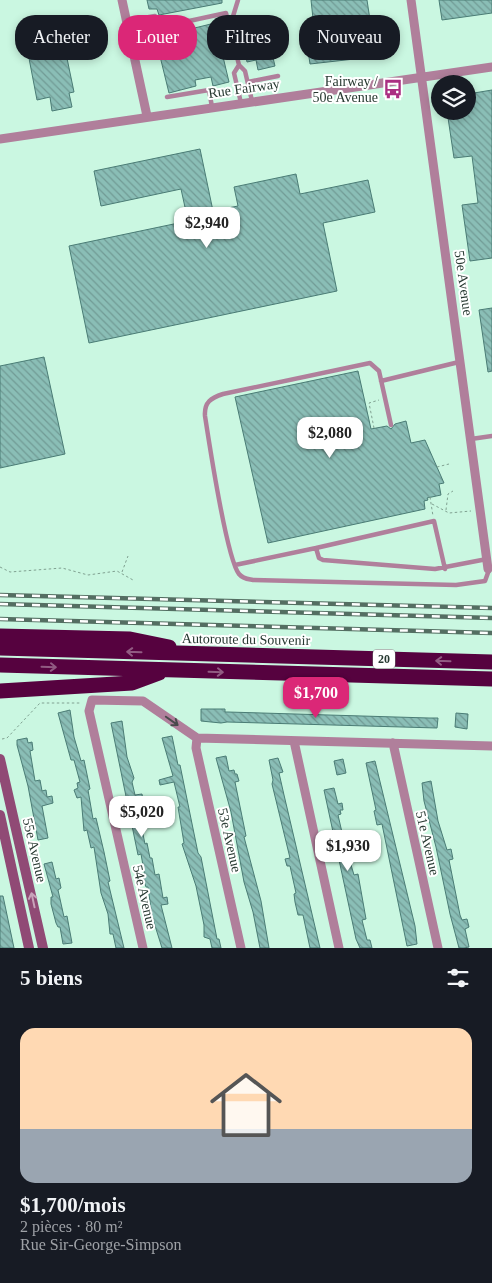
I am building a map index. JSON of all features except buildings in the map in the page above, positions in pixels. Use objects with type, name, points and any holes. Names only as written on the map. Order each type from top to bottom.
[{"type":"highway","points":[[0,636],[135,640],[200,654]]},
{"type":"highway","name":"Autoroute du Souvenir","points":[[0,648],[492,662]]},
{"type":"highway","name":"20","points":[[0,665],[492,679]]},
{"type":"highway","points":[[0,691],[132,683],[167,670]]},
{"type":"street","points":[[122,0],[125,15]]},
{"type":"street","name":"50e Avenue","points":[[412,0],[471,439],[487,530],[487,558],[490,572]]},
{"type":"street","points":[[135,60],[147,116]]},
{"type":"street","name":"Rue Fairway","points":[[0,139],[492,67]]},
{"type":"street","points":[[86,704],[97,699],[140,700],[197,738],[492,746]]},
{"type":"street","name":"54e Avenue","points":[[86,704],[143,948]]},
{"type":"street","name":"53e Avenue","points":[[197,738],[196,748],[241,948]]},
{"type":"street","points":[[294,740],[339,948]]},
{"type":"street","name":"51e Avenue","points":[[392,743],[438,948]]},
{"type":"street","name":"55e Avenue","points":[[0,759],[3,786],[43,948]]},
{"type":"street","name":"55e Avenue","points":[[0,814],[29,948]]},
{"type":"lane","points":[[234,15],[238,0]]},
{"type":"lane","points":[[238,60],[239,65],[245,71],[252,101]]},
{"type":"lane","points":[[239,65],[234,73],[240,103]]},
{"type":"lane","points":[[248,82],[278,76]]},
{"type":"lane","points":[[167,97],[209,90],[212,107]]},
{"type":"lane","points":[[381,381],[461,362]]},
{"type":"lane","points":[[391,425],[377,368],[366,363],[223,394],[207,404],[205,416],[235,565],[242,576],[253,580],[456,585],[481,583],[488,578],[490,572]]},
{"type":"lane","points":[[471,439],[492,436]]},
{"type":"lane","points":[[235,565],[434,521],[445,568]]},
{"type":"lane","points":[[316,548],[319,558],[324,560],[445,568],[487,558]]},
{"type":"path","points":[[374,402],[369,403],[374,428]]},
{"type":"path","points":[[437,467],[449,464]]},
{"type":"path","points":[[446,511],[448,494],[453,490]]},
{"type":"path","points":[[430,497],[434,518]]},
{"type":"path","points":[[432,504],[454,514],[472,510]]},
{"type":"path","points":[[122,572],[128,556]]},
{"type":"path","points":[[0,567],[10,572],[52,568],[88,574],[110,571],[122,572],[133,580]]},
{"type":"path","points":[[2,739],[7,738],[40,703],[86,704]]},
{"type":"railway","points":[[0,595],[492,608]]},
{"type":"railway","points":[[0,604],[492,618]]},
{"type":"railway","points":[[0,619],[492,633]]},
{"type":"place","name":"Fairway / 50e Avenue","points":[[393,89]]}]
